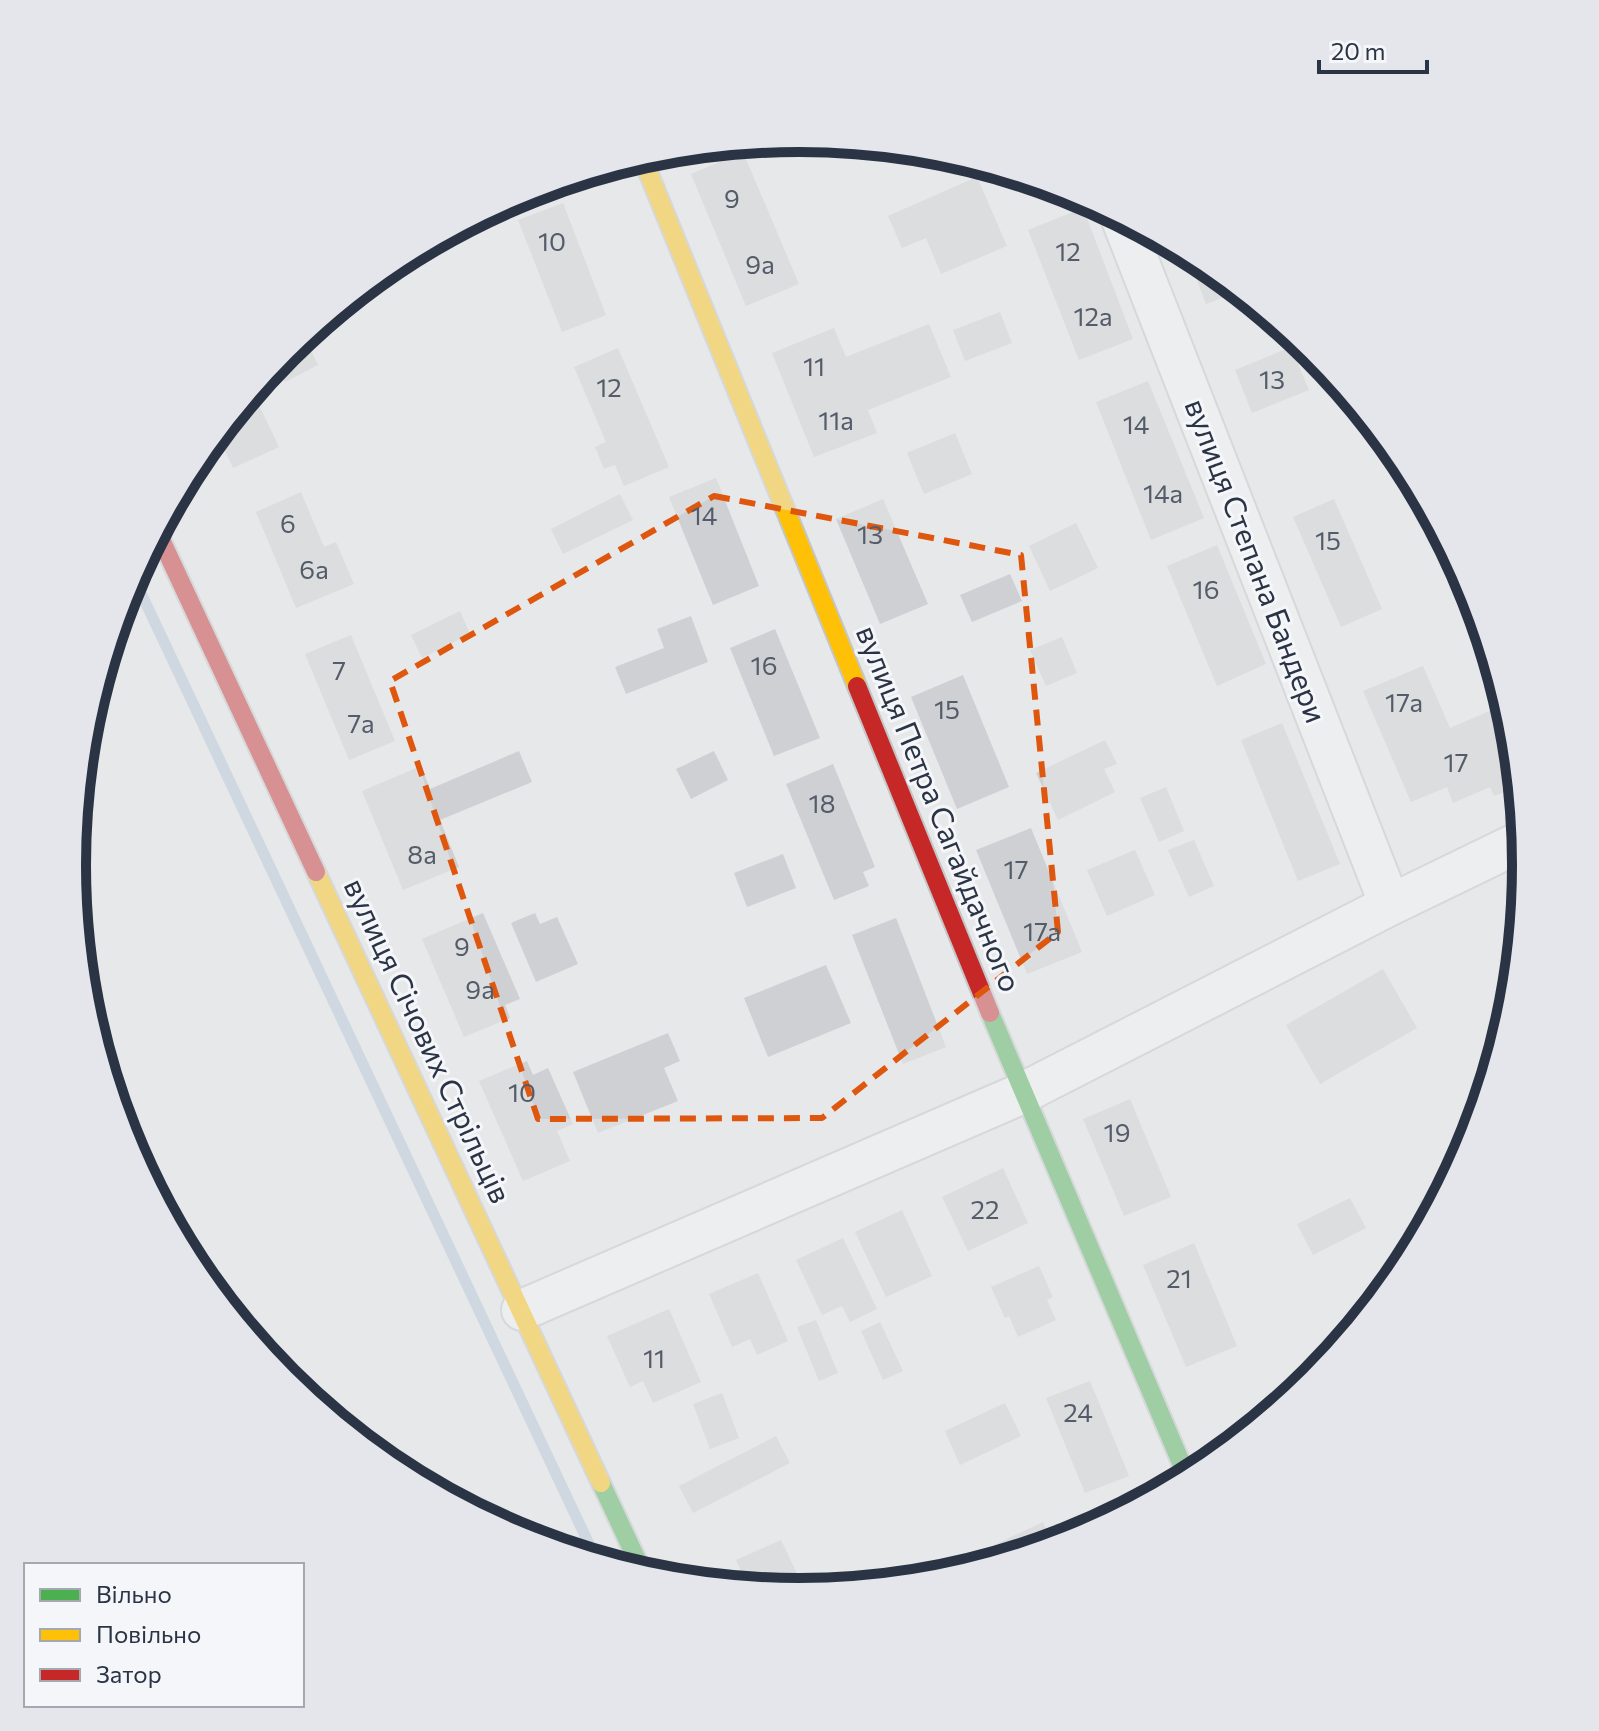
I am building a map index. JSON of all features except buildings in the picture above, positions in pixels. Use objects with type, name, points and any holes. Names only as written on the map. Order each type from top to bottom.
[{"type":"street","name":"вулиця Петра Сагайдачного","points":[[647,169],[1023,1093],[1183,1467]]},
{"type":"street","name":"вулиця Степана Бандери","points":[[1127,232],[1390,905]]},
{"type":"street","name":"вулиця Січових Стрільців","points":[[163,544],[637,1560]]},
{"type":"street","points":[[522,1310],[1023,1093],[1512,846]]},
{"type":"highlighted area","points":[[714,496],[1021,555],[1058,932],[822,1118],[538,1119],[390,681]]},
{"type":"waterway","points":[[140,591],[591,1547]]},
{"type":"traffic: fast","points":[[990,1013],[1183,1467]]},
{"type":"traffic: fast","points":[[601,1483],[637,1560]]},
{"type":"traffic: slow","points":[[647,169],[857,686]]},
{"type":"traffic: slow","points":[[316,872],[601,1483]]},
{"type":"traffic: jam","points":[[163,544],[316,872]]},
{"type":"traffic: jam","points":[[857,686],[990,1013]]}]
